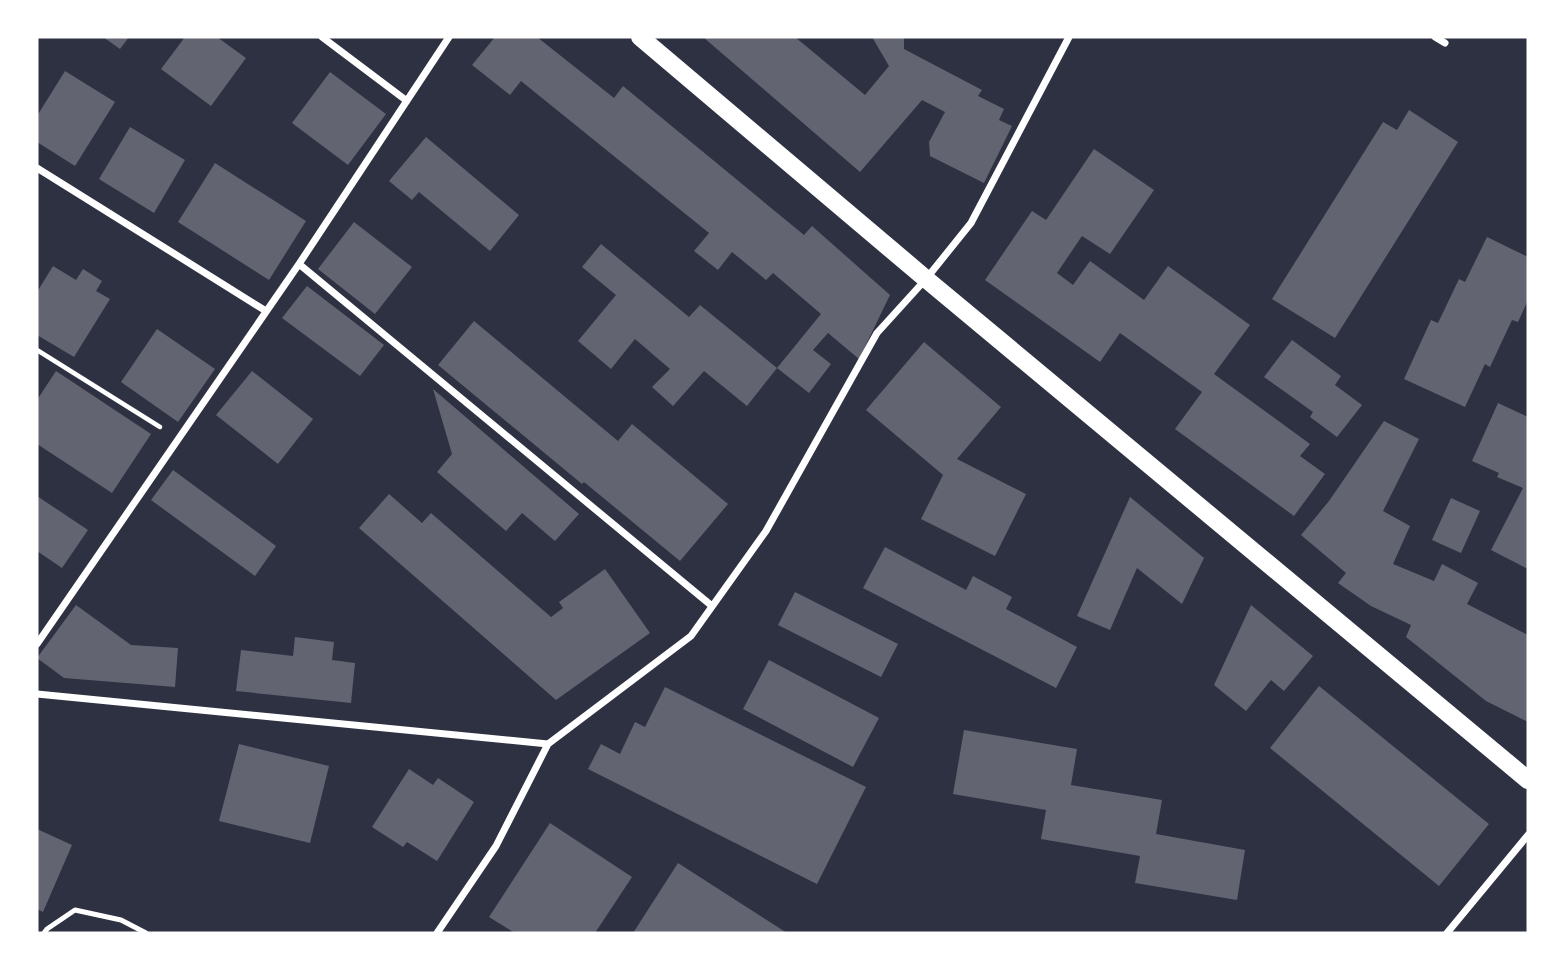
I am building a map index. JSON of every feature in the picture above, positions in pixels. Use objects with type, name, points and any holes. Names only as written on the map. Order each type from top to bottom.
[{"type":"main road","points":[[640,37],[1528,780]]},
{"type":"street","points":[[322,37],[407,102]]},
{"type":"street","points":[[37,644],[299,264],[449,37]]},
{"type":"street","points":[[437,933],[496,846],[548,744],[691,636],[766,531],[877,333],[926,279],[971,223],[1069,37]]},
{"type":"street","points":[[1435,37],[1446,43]]},
{"type":"street","points":[[37,168],[265,311]]},
{"type":"street","points":[[299,264],[712,606]]},
{"type":"street","points":[[37,694],[548,744]]},
{"type":"street","points":[[1447,933],[1528,835]]},
{"type":"lane","points":[[44,933],[75,910],[121,920],[146,933]]},
{"type":"path","points":[[37,350],[178,438]]},
{"type":"building","points":[[103,37],[129,37],[120,49]]},
{"type":"building","points":[[185,37],[217,37],[246,58],[211,106],[161,69]]},
{"type":"building","points":[[495,37],[537,37],[614,98],[623,86],[804,235],[812,226],[890,295],[859,359],[828,333],[813,350],[831,364],[809,393],[777,368],[821,314],[773,273],[766,280],[732,252],[718,270],[694,251],[709,233],[521,81],[510,95],[472,65]]},
{"type":"building","points":[[703,37],[795,37],[865,95],[889,66],[872,37],[904,37],[904,49],[982,90],[978,96],[1004,109],[999,120],[1012,126],[984,183],[930,156],[929,142],[945,112],[922,100],[860,172]]},
{"type":"building","points":[[65,71],[115,102],[75,166],[37,142],[37,116]]},
{"type":"building","points":[[330,72],[386,114],[348,165],[292,123]]},
{"type":"building","points":[[1409,110],[1458,142],[1335,338],[1272,299],[1383,122],[1397,130]]},
{"type":"building","points":[[130,127],[185,160],[154,213],[99,179]]},
{"type":"building","points":[[426,137],[519,215],[490,251],[419,192],[412,200],[389,181]]},
{"type":"building","points":[[1094,149],[1154,190],[1110,254],[1082,236],[1057,273],[1073,285],[1090,261],[1144,300],[1168,266],[1250,325],[1214,374],[1310,444],[1300,456],[1325,474],[1294,516],[1175,429],[1202,392],[1120,333],[1100,362],[985,280],[1032,211],[1046,220]]},
{"type":"building","points":[[215,163],[306,221],[269,280],[178,222]]},
{"type":"building","points":[[354,222],[412,267],[375,314],[318,269]]},
{"type":"building","points":[[1487,237],[1528,257],[1528,300],[1518,322],[1512,320],[1490,367],[1485,364],[1465,407],[1404,379],[1431,320],[1438,323],[1459,279],[1465,282]]},
{"type":"building","points":[[601,244],[689,317],[700,305],[777,368],[747,406],[704,371],[673,406],[652,387],[670,369],[635,339],[611,369],[578,341],[616,295],[582,267]]},
{"type":"building","points":[[53,266],[76,280],[83,269],[102,281],[96,291],[110,299],[74,357],[37,335],[37,292]]},
{"type":"building","points":[[307,286],[384,345],[360,376],[282,318]]},
{"type":"building","points":[[474,321],[618,441],[632,424],[728,504],[680,561],[438,365]]},
{"type":"building","points":[[157,329],[215,369],[178,422],[121,382]]},
{"type":"building","points":[[1292,340],[1341,376],[1335,385],[1362,405],[1337,437],[1310,417],[1313,412],[1264,377]]},
{"type":"building","points":[[924,342],[1001,407],[957,459],[1026,494],[995,556],[921,519],[943,475],[866,410]]},
{"type":"building","points":[[56,371],[151,434],[112,493],[37,444],[37,400]]},
{"type":"building","points":[[252,371],[313,419],[278,464],[216,415]]},
{"type":"building","points":[[433,389],[579,514],[555,541],[522,513],[506,531],[437,472],[452,454]]},
{"type":"building","points":[[1498,403],[1528,417],[1528,569],[1491,550],[1523,488],[1497,477],[1499,473],[1472,461]]},
{"type":"building","points":[[1384,421],[1419,439],[1383,511],[1410,526],[1393,564],[1434,581],[1442,564],[1478,583],[1467,604],[1528,635],[1528,722],[1486,701],[1406,637],[1411,625],[1371,606],[1338,583],[1346,573],[1301,535],[1329,501]]},
{"type":"building","points":[[173,470],[276,546],[255,576],[151,500]]},
{"type":"building","points":[[389,494],[422,523],[431,513],[551,617],[563,608],[559,602],[605,569],[650,633],[556,700],[359,528]]},
{"type":"building","points":[[37,496],[88,530],[62,568],[37,551]]},
{"type":"building","points":[[1130,497],[1204,558],[1182,604],[1137,568],[1110,630],[1077,616]]},
{"type":"building","points":[[1451,498],[1480,511],[1461,553],[1432,540]]},
{"type":"building","points":[[885,547],[966,590],[973,576],[1012,597],[1006,609],[1077,647],[1056,688],[863,588]]},
{"type":"building","points":[[795,592],[898,644],[881,677],[778,625]]},
{"type":"building","points":[[76,605],[131,645],[178,648],[175,687],[64,678],[37,658]]},
{"type":"building","points":[[1251,605],[1313,656],[1284,691],[1271,680],[1246,711],[1214,685]]},
{"type":"building","points":[[295,637],[334,642],[332,660],[355,663],[351,703],[236,691],[241,650],[293,656]]},
{"type":"building","points":[[769,660],[879,718],[853,767],[743,709]]},
{"type":"building","points":[[1319,686],[1489,824],[1439,886],[1270,748]]},
{"type":"building","points":[[665,687],[866,787],[817,884],[588,769],[601,744],[620,754],[635,722],[645,727]]},
{"type":"building","points":[[964,730],[1077,749],[1071,785],[1162,800],[1156,834],[1245,850],[1237,900],[1135,883],[1140,856],[1041,839],[1046,810],[953,794]]},
{"type":"building","points":[[239,744],[329,766],[310,843],[219,821]]},
{"type":"building","points":[[409,769],[433,785],[438,778],[474,802],[437,861],[407,842],[403,847],[372,827]]},
{"type":"building","points":[[550,823],[632,877],[595,933],[515,933],[489,917]]},
{"type":"building","points":[[37,829],[72,845],[43,912],[37,909]]},
{"type":"building","points":[[678,863],[787,933],[633,933]]}]
